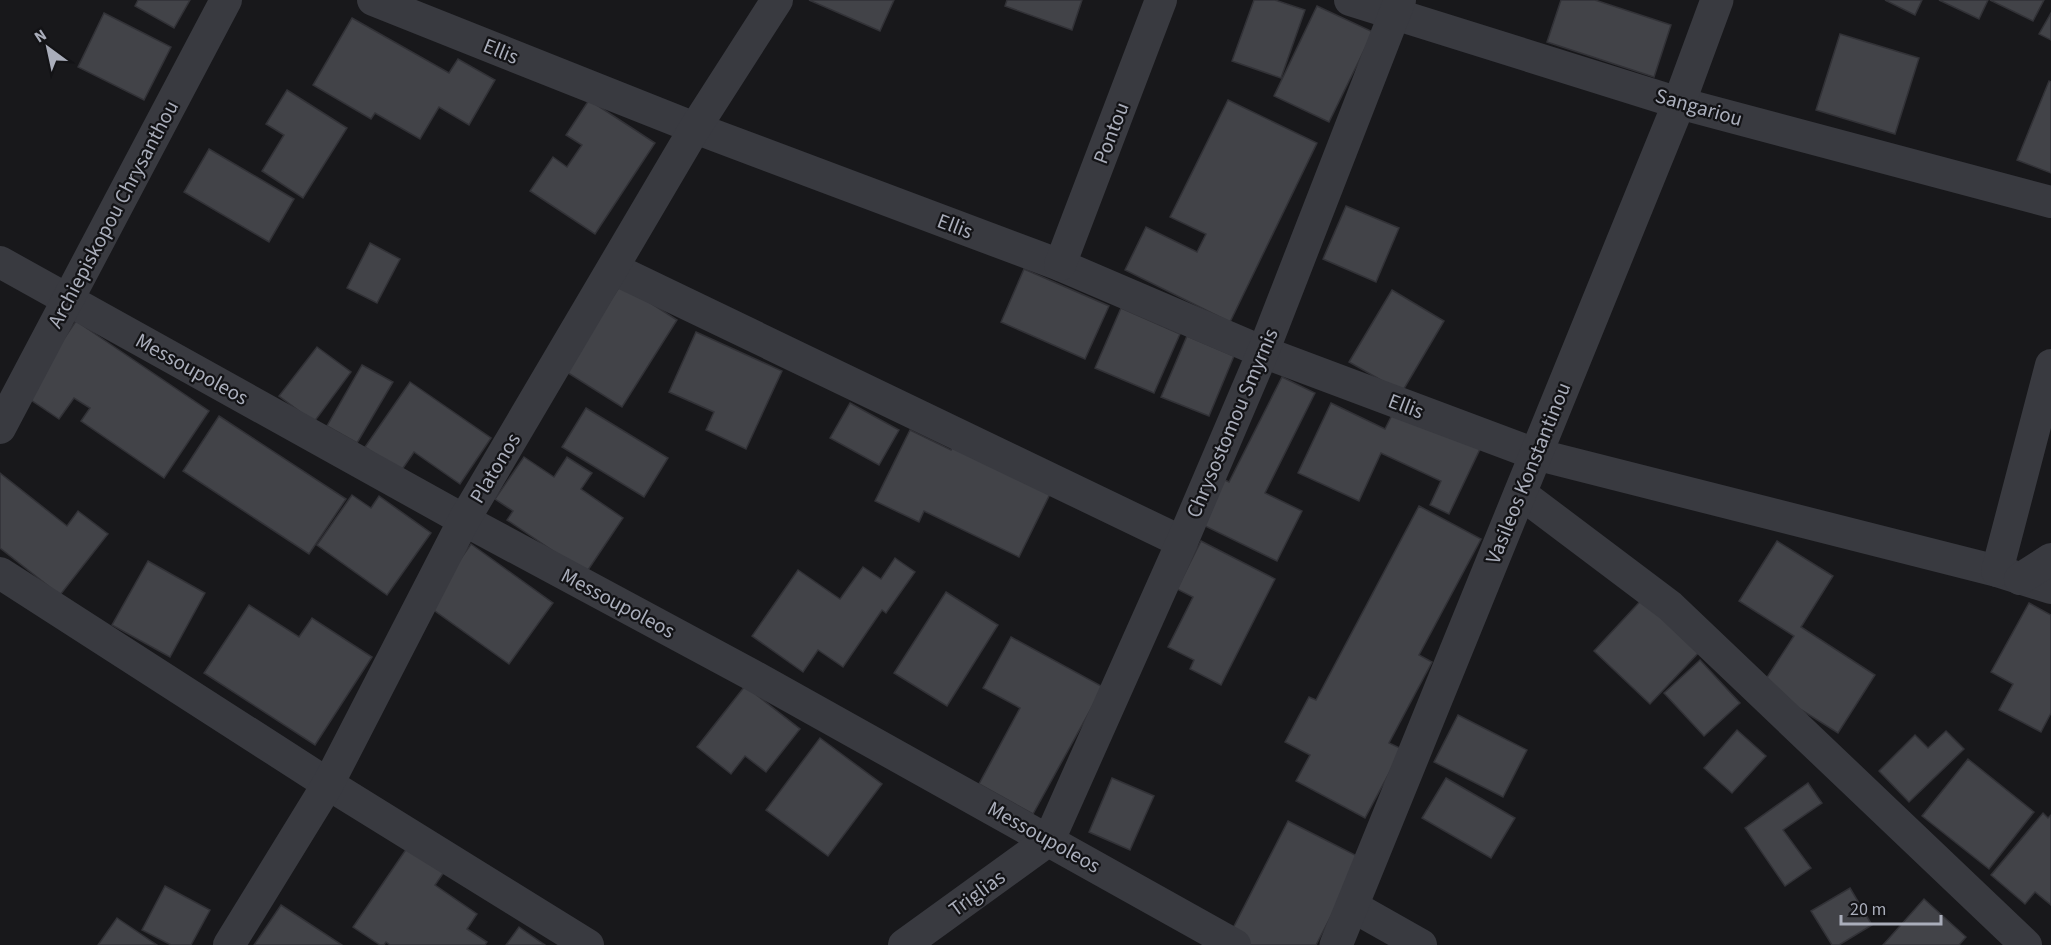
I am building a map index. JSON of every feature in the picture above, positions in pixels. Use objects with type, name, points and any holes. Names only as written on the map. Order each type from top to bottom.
[{"type":"street","name":"Archiepiskopou Chrysanthou","points":[[0,428],[226,0]]},
{"type":"street","name":"Ellis","points":[[373,0],[695,128],[1060,265],[1263,352],[1535,454],[2009,575],[2051,588]]},
{"type":"street","name":"Platonos","points":[[229,945],[328,784],[464,520],[614,269],[695,128],[777,0]]},
{"type":"street","name":"Pontou","points":[[1060,265],[1161,0]]},
{"type":"street","name":"Sangariou","points":[[1350,0],[1397,6],[1678,102],[2051,202]]},
{"type":"street","name":"Vasileos Konstantinou","points":[[1336,945],[1678,102],[1717,0]]},
{"type":"street","name":"Chrysostomou Smyrnis","points":[[1049,840],[1182,542],[1263,352],[1397,6]]},
{"type":"street","name":"Messoupoleos","points":[[0,262],[464,520],[752,675],[1235,945]]},
{"type":"street","points":[[614,269],[1182,542]]},
{"type":"street","points":[[2009,575],[2051,365]]},
{"type":"street","points":[[1520,493],[1670,606],[2026,945]]},
{"type":"street","points":[[2009,575],[2051,559]]},
{"type":"street","points":[[0,573],[328,784],[588,945]]},
{"type":"street","name":"Triglias","points":[[904,945],[1049,840]]},
{"type":"street","points":[[1352,906],[1420,945]]},
{"type":"building","points":[[138,0],[190,0],[174,28],[135,6]]},
{"type":"building","points":[[809,0],[894,0],[880,31]]},
{"type":"building","points":[[1007,0],[1082,0],[1072,30],[1005,6]]},
{"type":"building","points":[[1254,0],[1275,0],[1305,10],[1281,78],[1232,61]]},
{"type":"building","points":[[1561,0],[1595,0],[1671,25],[1654,77],[1547,42]]},
{"type":"building","points":[[1885,0],[1922,0],[1915,15]]},
{"type":"building","points":[[1939,0],[1988,0],[1979,19]]},
{"type":"building","points":[[1990,0],[2044,0],[2033,21]]},
{"type":"building","points":[[1317,6],[1373,32],[1329,122],[1274,96]]},
{"type":"building","points":[[104,13],[171,47],[144,100],[78,67]]},
{"type":"building","points":[[2051,13],[2051,40],[2039,34]]},
{"type":"building","points":[[352,18],[449,73],[458,59],[495,80],[469,125],[439,107],[420,139],[375,113],[371,119],[313,85]]},
{"type":"building","points":[[1840,34],[1919,58],[1895,134],[1816,110]]},
{"type":"building","points":[[2049,81],[2051,82],[2051,173],[2017,160]]},
{"type":"building","points":[[287,90],[347,128],[303,198],[262,171],[284,135],[266,124]]},
{"type":"building","points":[[589,100],[655,143],[595,234],[530,191],[553,157],[567,167],[582,145],[566,135]]},
{"type":"building","points":[[1228,100],[1317,143],[1230,322],[1125,270],[1146,227],[1197,252],[1206,234],[1170,217]]},
{"type":"building","points":[[209,149],[294,199],[269,242],[184,192]]},
{"type":"building","points":[[1346,206],[1399,228],[1376,282],[1323,259]]},
{"type":"building","points":[[370,243],[400,259],[377,303],[347,288]]},
{"type":"building","points":[[1024,269],[1109,306],[1085,359],[1001,322]]},
{"type":"building","points":[[621,284],[677,320],[622,407],[565,371]]},
{"type":"building","points":[[1392,290],[1444,321],[1402,392],[1349,362]]},
{"type":"building","points":[[1121,308],[1180,334],[1154,393],[1095,368]]},
{"type":"building","points":[[76,321],[209,411],[164,478],[81,421],[90,408],[74,398],[59,419],[25,396]]},
{"type":"building","points":[[696,332],[782,371],[746,449],[706,430],[714,412],[669,392]]},
{"type":"building","points":[[1187,336],[1234,356],[1209,416],[1161,397]]},
{"type":"building","points":[[317,347],[351,372],[314,422],[279,396]]},
{"type":"building","points":[[362,365],[393,382],[357,443],[327,426]]},
{"type":"building","points":[[1282,377],[1315,393],[1265,493],[1302,511],[1277,561],[1201,524],[1223,479],[1229,482]]},
{"type":"building","points":[[410,382],[491,438],[460,484],[414,452],[401,471],[365,447]]},
{"type":"building","points":[[850,403],[899,430],[879,465],[830,438]]},
{"type":"building","points":[[1331,403],[1385,429],[1395,409],[1480,449],[1449,514],[1430,505],[1441,481],[1381,453],[1359,501],[1298,473]]},
{"type":"building","points":[[586,408],[668,458],[644,497],[562,447]]},
{"type":"building","points":[[219,416],[346,499],[309,554],[183,471]]},
{"type":"building","points":[[910,430],[951,450],[953,445],[1051,492],[1019,557],[924,511],[919,522],[875,501]]},
{"type":"building","points":[[524,457],[554,477],[567,457],[592,473],[581,489],[623,518],[586,573],[507,520],[513,511],[495,499]]},
{"type":"building","points":[[0,473],[67,526],[78,511],[108,534],[60,595],[0,548]]},
{"type":"building","points":[[352,495],[371,508],[379,496],[431,533],[387,595],[317,545]]},
{"type":"building","points":[[1419,506],[1481,539],[1419,655],[1432,662],[1389,743],[1402,749],[1365,818],[1296,781],[1310,755],[1285,742],[1309,697],[1316,700]]},
{"type":"building","points":[[1201,541],[1275,579],[1221,685],[1190,669],[1194,660],[1168,647],[1193,597],[1177,589]]},
{"type":"building","points":[[1777,541],[1833,576],[1801,627],[1875,675],[1838,733],[1762,685],[1794,636],[1739,601]]},
{"type":"building","points":[[471,544],[553,603],[509,664],[428,606]]},
{"type":"building","points":[[895,558],[915,572],[886,613],[882,610],[843,667],[818,650],[803,672],[752,636],[798,570],[840,599],[863,567],[881,579]]},
{"type":"building","points":[[148,561],[205,593],[170,657],[112,625]]},
{"type":"building","points":[[946,592],[998,625],[947,706],[894,673]]},
{"type":"building","points":[[1647,594],[1704,647],[1650,704],[1594,651]]},
{"type":"building","points":[[2029,603],[2051,615],[2051,713],[2041,732],[1999,710],[2013,684],[1991,672]]},
{"type":"building","points":[[249,605],[299,637],[312,618],[372,657],[315,745],[204,673]]},
{"type":"building","points":[[1011,637],[1103,687],[1033,814],[979,784],[1020,708],[983,688]]},
{"type":"building","points":[[1700,660],[1740,703],[1704,736],[1664,693]]},
{"type":"building","points":[[745,686],[800,729],[766,772],[745,756],[731,774],[697,747]]},
{"type":"building","points":[[1458,715],[1527,750],[1503,797],[1434,762]]},
{"type":"building","points":[[1737,730],[1766,756],[1732,793],[1704,768]]},
{"type":"building","points":[[1946,731],[1964,749],[1909,802],[1879,771],[1915,735],[1928,748]]},
{"type":"building","points":[[820,738],[882,784],[828,856],[766,810]]},
{"type":"building","points":[[1968,759],[2034,812],[1989,869],[1922,816]]},
{"type":"building","points":[[1112,778],[1154,796],[1130,850],[1089,832]]},
{"type":"building","points":[[1446,778],[1515,818],[1491,858],[1422,818]]},
{"type":"building","points":[[1808,783],[1822,803],[1783,830],[1811,868],[1785,886],[1745,828]]},
{"type":"building","points":[[2043,813],[2048,818],[2051,815],[2051,905],[2035,892],[2025,904],[1991,875]]},
{"type":"building","points":[[1288,821],[1361,858],[1316,945],[1247,945],[1229,936]]},
{"type":"building","points":[[407,848],[444,872],[435,885],[477,914],[467,929],[487,942],[485,945],[390,945],[386,942],[380,945],[353,927]]},
{"type":"building","points":[[165,886],[210,910],[191,945],[171,945],[142,930]]},
{"type":"building","points":[[1850,888],[1872,925],[1839,945],[1832,945],[1811,911]]},
{"type":"building","points":[[1924,899],[1966,937],[1959,945],[1883,945]]},
{"type":"building","points":[[281,905],[342,945],[254,945]]},
{"type":"building","points":[[117,918],[157,945],[98,945]]},
{"type":"building","points":[[519,927],[545,945],[506,945]]}]
